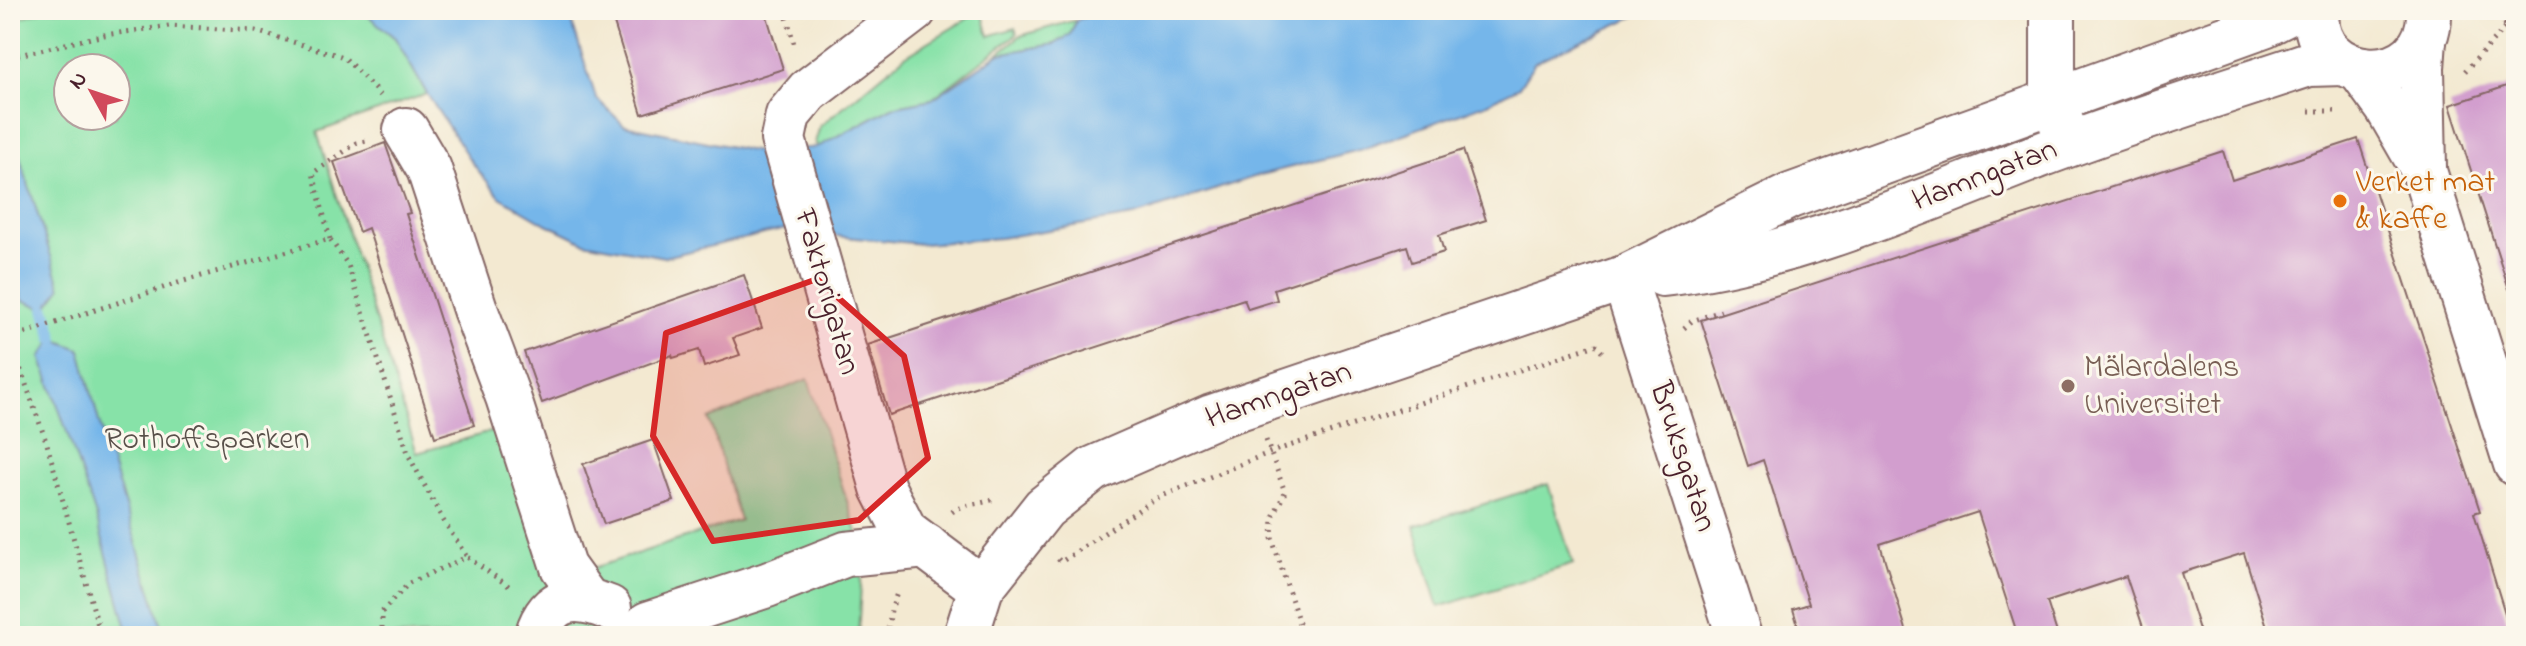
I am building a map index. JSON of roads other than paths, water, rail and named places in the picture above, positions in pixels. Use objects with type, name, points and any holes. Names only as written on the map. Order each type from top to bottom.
[{"type":"street","name":"Faktorigatan","points":[[914,10],[808,91],[788,115],[783,139],[883,488],[905,531],[981,588]]},
{"type":"street","points":[[2053,10],[2053,101],[2069,144]]},
{"type":"street","name":"Hamngatan","points":[[981,588],[1044,508],[1093,469],[1212,417],[1624,278],[1790,196],[2264,25],[2294,10]]},
{"type":"street","points":[[2317,10],[2320,35],[2329,51],[2352,67],[2387,107],[2424,171],[2516,464]]},
{"type":"street","points":[[2424,171],[2422,68],[2431,20]]},
{"type":"street","name":"Hamngatan","points":[[1624,278],[1703,270],[1813,242],[2069,144],[2309,64],[2379,71],[2397,66],[2413,55],[2431,20]]},
{"type":"street","points":[[406,130],[429,169],[563,567],[557,616],[643,630],[846,554],[926,546]]},
{"type":"street","name":"Bruksgatan","points":[[1624,278],[1739,636]]},
{"type":"street","points":[[966,636],[981,588]]},
{"type":"water","points":[[361,10],[568,10],[596,98],[624,125],[762,153],[818,147],[892,107],[932,99],[999,54],[1055,44],[1071,34],[1076,20],[1107,10],[1648,10],[1535,62],[1519,87],[1485,104],[1363,149],[1260,175],[1134,216],[1000,238],[923,244],[786,229],[664,257],[584,242],[500,197],[472,163],[395,38]]},
{"type":"water","points":[[10,126],[61,288],[45,309],[22,300],[10,258]]},
{"type":"water","points":[[54,339],[80,349],[99,422],[165,636],[129,636],[96,516],[41,357]]},
{"type":"waterway","points":[[45,309],[54,339]]},
{"type":"place","name":"Verket mat & kaffe","points":[[2340,201]]},
{"type":"place","name":"Mälardalens Universitet","points":[[2068,386]]},
{"type":"park label","name":"Rothoffsparken","points":[[207,440]]}]
